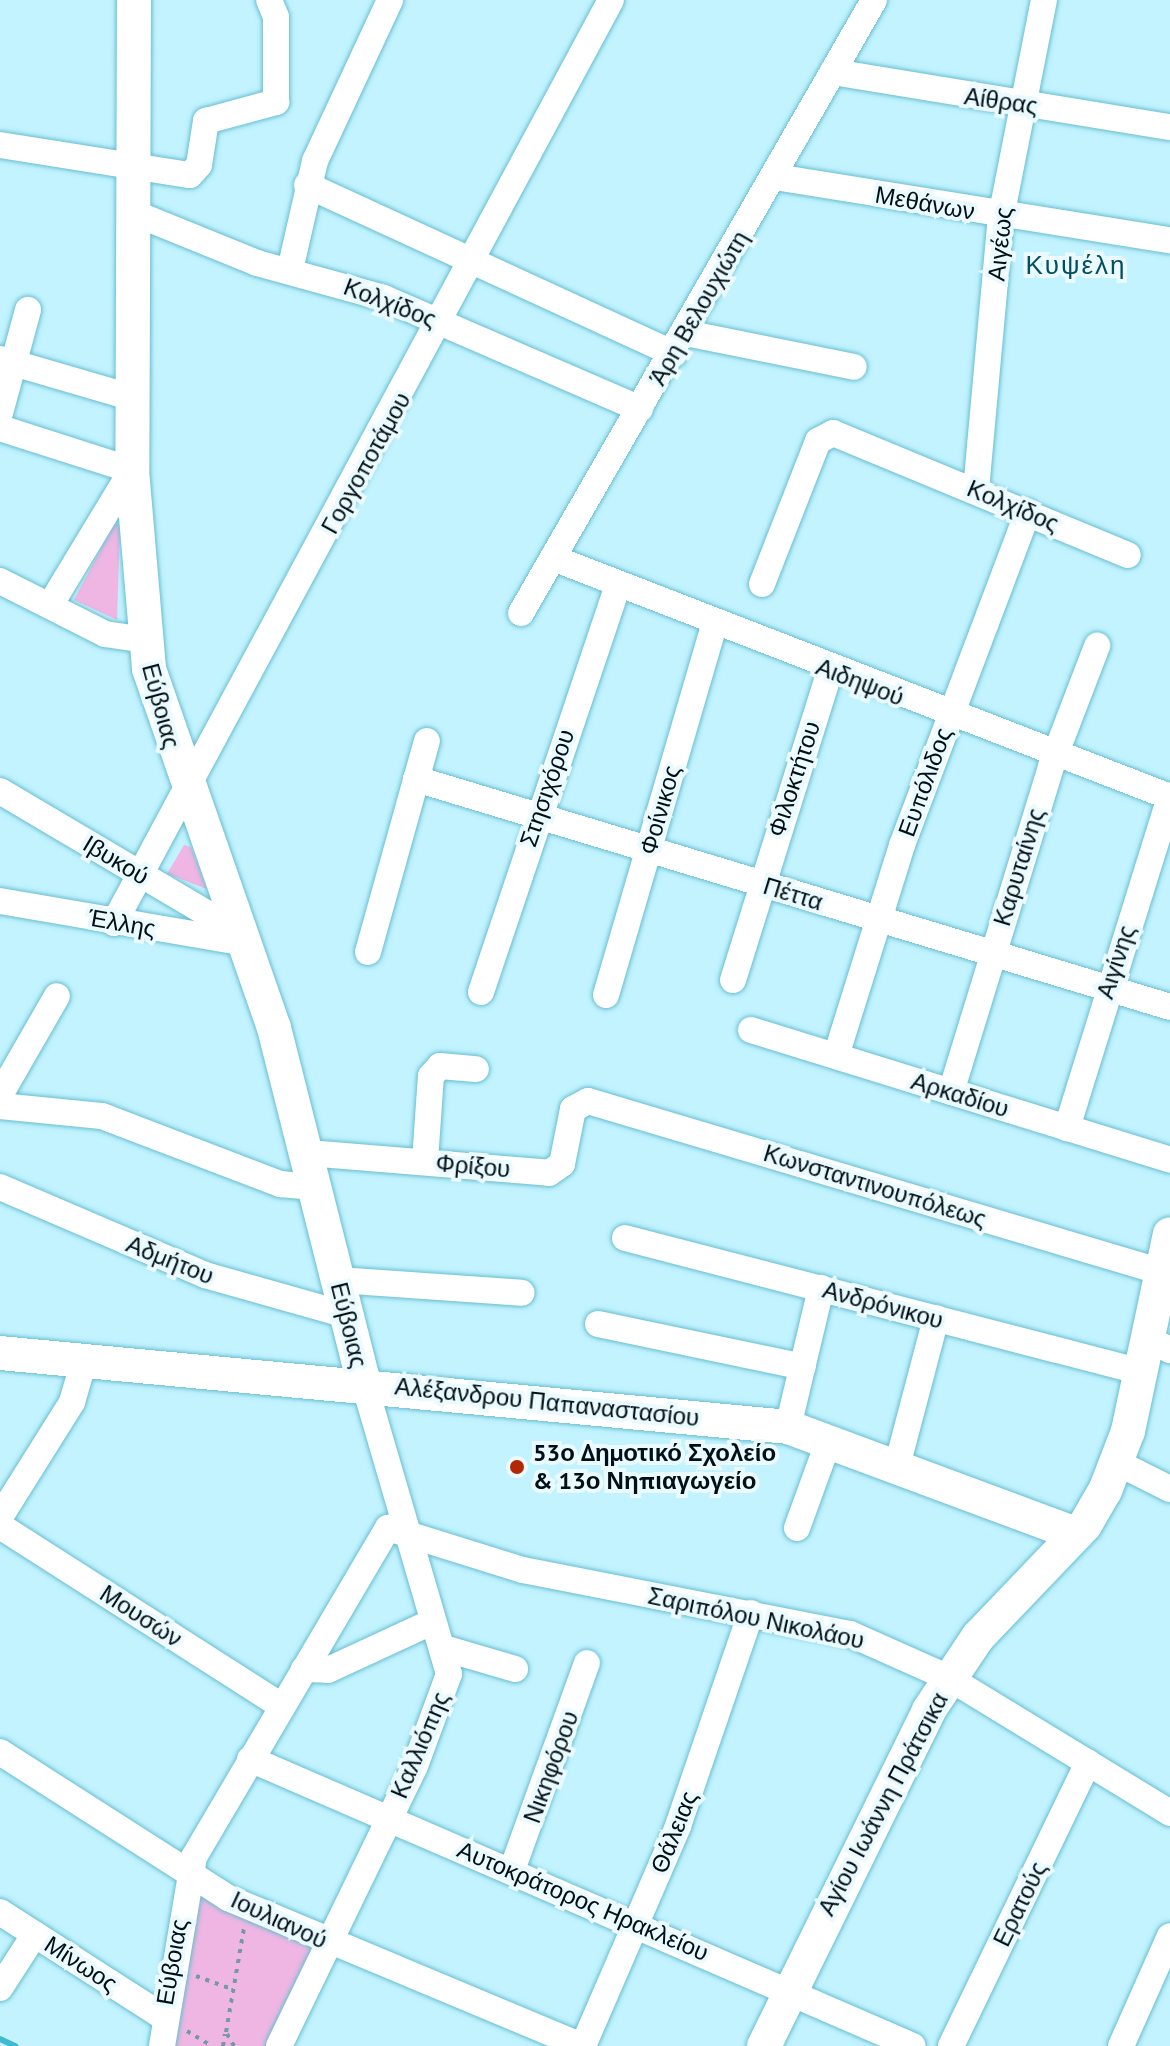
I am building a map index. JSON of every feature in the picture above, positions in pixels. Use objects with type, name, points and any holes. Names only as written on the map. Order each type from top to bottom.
[{"type":"main road","name":"Εύβοιας","points":[[139,3],[132,470],[145,640],[187,788],[240,929],[308,1153],[364,1384]]},
{"type":"main road","name":"Αγίου Ιωάννη Πράτσικα","points":[[764,2046],[888,1783],[949,1678],[997,1613],[1076,1534],[1118,1463],[1154,1354],[1162,1272],[1170,1234]]},
{"type":"main road","name":"Αλέξανδρου Παπαναστασίου","points":[[0,1353],[364,1384],[788,1427],[1076,1534]]},
{"type":"street","points":[[0,145],[135,170],[190,175],[199,165],[206,121],[276,102],[276,17],[269,0]]},
{"type":"street","points":[[290,270],[307,185],[390,0]]},
{"type":"street","name":"Γοργοποτάμου","points":[[114,923],[443,323],[611,0]]},
{"type":"street","name":"Άρη Βελουχιώτη","points":[[521,613],[680,344],[874,0]]},
{"type":"street","name":"Αιγέως","points":[[976,490],[1001,217],[1020,103],[1044,0]]},
{"type":"street","name":"Αίθρας","points":[[833,72],[1170,127]]},
{"type":"street","name":"Μεθάνων","points":[[775,177],[1001,217],[1170,240]]},
{"type":"street","points":[[307,185],[474,262],[680,344],[854,367]]},
{"type":"street","name":"Κολχίδος","points":[[134,213],[443,323],[640,409]]},
{"type":"street","points":[[0,413],[8,362],[28,310]]},
{"type":"street","points":[[8,362],[133,398]]},
{"type":"street","points":[[0,428],[132,470],[51,604]]},
{"type":"street","name":"Κολχίδος","points":[[762,584],[818,441],[828,434],[976,490],[1128,555]]},
{"type":"street","name":"Ευπόλιδος","points":[[836,1056],[878,919],[949,717],[1028,512]]},
{"type":"street","name":"Αιδηψού","points":[[553,558],[830,671],[1170,797]]},
{"type":"street","points":[[0,581],[51,604],[105,634],[145,640]]},
{"type":"street","name":"Στησιχόρου","points":[[481,992],[535,818],[618,586]]},
{"type":"street","name":"Φοίνικος","points":[[606,995],[714,625]]},
{"type":"street","name":"Καρυταίνης","points":[[951,1092],[1055,755],[1097,646]]},
{"type":"street","name":"Φιλοκτήτου","points":[[733,980],[830,671]]},
{"type":"street","points":[[368,952],[427,741]]},
{"type":"street","name":"Πέττα","points":[[416,779],[535,818],[1170,1007]]},
{"type":"street","name":"Ιβυκού","points":[[0,791],[208,914],[240,929]]},
{"type":"street","name":"Αιγίνης","points":[[1067,1128],[1107,988],[1170,797]]},
{"type":"street","name":"Έλλης","points":[[0,901],[114,923],[240,929]]},
{"type":"street","points":[[0,1095],[57,996]]},
{"type":"street","name":"Αρκαδίου","points":[[751,1030],[1170,1160]]},
{"type":"street","points":[[425,1161],[431,1076],[440,1066],[476,1069]]},
{"type":"street","name":"Φρίξου","points":[[308,1153],[549,1173],[562,1164],[573,1109],[588,1101]]},
{"type":"street","name":"Κωνσταντινουπόλεως","points":[[588,1101],[1162,1272]]},
{"type":"street","points":[[0,1106],[115,1120],[280,1184],[317,1187]]},
{"type":"street","name":"Αδμήτου","points":[[0,1187],[205,1275],[346,1315]]},
{"type":"street","name":"Ανδρόνικου","points":[[625,1238],[936,1318],[1154,1354]]},
{"type":"street","points":[[338,1280],[522,1293]]},
{"type":"street","points":[[788,1427],[821,1288]]},
{"type":"street","points":[[897,1466],[936,1318]]},
{"type":"street","points":[[598,1324],[803,1367]]},
{"type":"street","points":[[0,1517],[72,1402],[84,1361]]},
{"type":"street","points":[[364,1384],[402,1529],[432,1622],[447,1649],[515,1669]]},
{"type":"street","points":[[797,1528],[829,1440]]},
{"type":"street","points":[[1118,1463],[1170,1489]]},
{"type":"street","name":"Μουσών","points":[[0,1526],[282,1706]]},
{"type":"street","name":"Σαριπόλου Νικολάου","points":[[402,1529],[523,1570],[850,1634],[949,1678],[1170,1813]]},
{"type":"street","name":"Εύβοιας","points":[[162,2046],[162,2016],[188,1874],[250,1759],[384,1531],[402,1529]]},
{"type":"street","name":"Θάλειας","points":[[582,2046],[637,1922],[719,1716],[751,1613]]},
{"type":"street","points":[[304,1669],[328,1670],[432,1622]]},
{"type":"street","name":"Καλλιόπης","points":[[279,2046],[326,1942],[388,1821],[443,1694],[447,1649]]},
{"type":"street","name":"Νικηφόρου","points":[[512,1870],[587,1663]]},
{"type":"street","name":"Ιουλιανού","points":[[0,1752],[188,1874],[248,1908],[582,2046]]},
{"type":"street","name":"Αυτοκράτορος Ηρακλείου","points":[[250,1759],[388,1821],[637,1922],[913,2046]]},
{"type":"street","name":"Ερατούς","points":[[951,2046],[1088,1762]]},
{"type":"street","name":"Μίνωος","points":[[0,1912],[162,2016]]},
{"type":"street","points":[[0,1988],[35,1934]]},
{"type":"street","points":[[1121,2046],[1170,1936]]},
{"type":"path","points":[[223,2046],[248,1908]]},
{"type":"path","points":[[170,1967],[231,1989]]},
{"type":"path","points":[[226,2032],[234,2046]]},
{"type":"shaded area","points":[[114,524],[120,525],[117,620],[74,600]]},
{"type":"shaded area","points":[[184,845],[191,847],[207,889],[167,874]]},
{"type":"shaded area","points":[[192,1888],[319,1946],[272,2046],[166,2046]]},
{"type":"waterway","points":[[0,2039],[15,2046]]},
{"type":"place","name":"53ο Δημοτικό Σχολείο & 13ο Νηπιαγωγείο","points":[[517,1467]]},
{"type":"district","name":"Κυψέλη","points":[[1076,265]]}]
